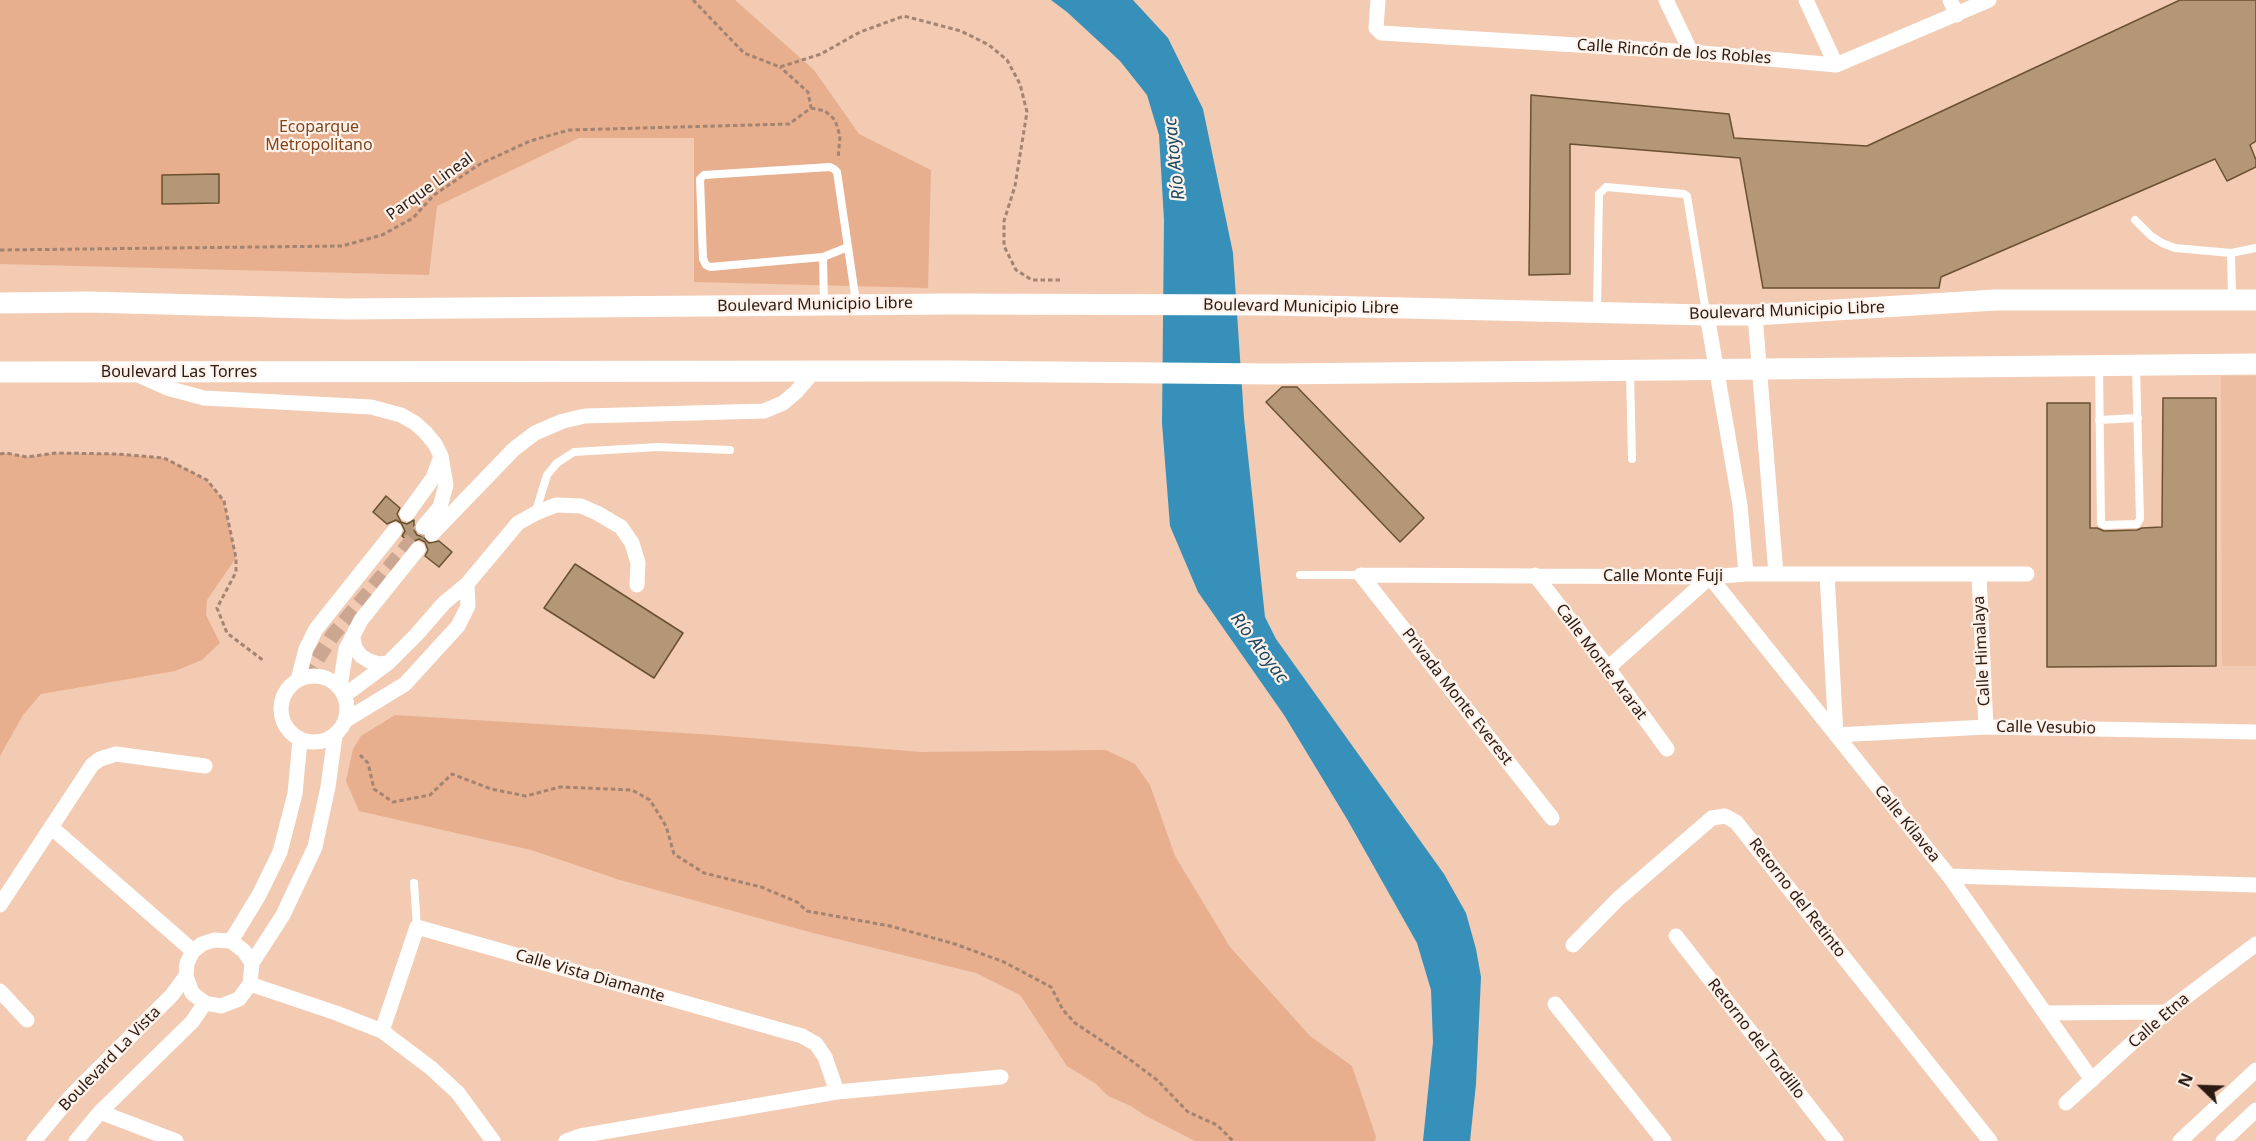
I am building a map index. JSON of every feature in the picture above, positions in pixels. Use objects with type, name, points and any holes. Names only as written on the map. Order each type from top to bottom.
[{"type":"main road","name":"Boulevard Municipio Libre","points":[[0,303],[89,302],[345,309],[950,304],[1273,305],[1755,315],[1995,300],[2256,300]]},
{"type":"main road","points":[[814,371],[1273,374],[2256,364]]},
{"type":"main road","name":"Boulevard Las Torres","points":[[0,372],[814,371]]},
{"type":"street","name":"Calle Rincón de los Robles","points":[[1378,0],[1376,27],[1381,33],[1692,52],[1836,65],[1989,0]]},
{"type":"street","points":[[1666,0],[1692,52]]},
{"type":"street","points":[[1806,0],[1836,65]]},
{"type":"street","points":[[1950,0],[1957,15]]},
{"type":"street","points":[[1707,315],[1740,505],[1746,574]]},
{"type":"street","points":[[1755,315],[1776,574]]},
{"type":"street","points":[[133,372],[167,388],[204,398],[371,407],[387,410],[415,423],[435,444],[441,456],[446,485],[440,507],[427,531],[514,449],[536,433],[563,421],[585,416],[764,411],[783,403],[814,371]]},
{"type":"street","points":[[407,514],[433,478],[441,456]]},
{"type":"street","points":[[342,691],[388,663],[444,603],[467,584],[518,523],[556,505],[581,506],[621,527],[632,543],[638,563],[637,585]]},
{"type":"street","points":[[298,680],[306,649],[316,629],[395,530]]},
{"type":"street","points":[[346,720],[348,708],[342,691],[346,649],[369,608],[418,549]]},
{"type":"street","name":"Calle Monte Fuji","points":[[1362,575],[1710,577],[1746,574],[2027,574]]},
{"type":"street","points":[[1827,574],[1836,735]]},
{"type":"street","name":"Privada Monte Everest","points":[[1362,575],[1552,818]]},
{"type":"street","name":"Calle Monte Ararat","points":[[1535,575],[1608,668],[1667,749]]},
{"type":"street","name":"Calle Himalaya","points":[[1979,575],[1986,727]]},
{"type":"street","points":[[1608,668],[1710,577]]},
{"type":"street","name":"Calle Kilavea","points":[[1710,577],[1949,876],[2092,1080]]},
{"type":"street","points":[[252,963],[244,951],[231,941],[214,940],[202,944],[193,951],[187,963],[186,976],[192,993],[205,1003],[221,1006],[239,999],[250,984],[252,963],[283,915],[315,847],[328,787],[335,736],[346,720],[405,684],[458,626],[468,606],[467,584]]},
{"type":"street","points":[[352,638],[361,656],[379,664],[388,663]]},
{"type":"street","points":[[335,736],[318,743],[300,740],[289,731],[282,718],[282,704],[287,690],[298,680],[312,676],[327,678],[342,691]]},
{"type":"street","name":"Calle Vesubio","points":[[1836,735],[1986,727],[2256,732]]},
{"type":"street","points":[[231,941],[259,895],[280,852],[295,794],[300,740]]},
{"type":"street","points":[[0,905],[92,765],[100,759],[116,754],[205,766]]},
{"type":"street","name":"Retorno del Retinto","points":[[1573,945],[1618,899],[1712,819],[1725,816],[1736,822],[1990,1141]]},
{"type":"street","points":[[51,827],[193,951]]},
{"type":"street","points":[[1949,876],[2256,885]]},
{"type":"street","points":[[382,1031],[417,927]]},
{"type":"street","name":"Calle Vista Diamante","points":[[417,927],[802,1036],[816,1044],[825,1057],[837,1092]]},
{"type":"street","name":"Retorno del Tordillo","points":[[1676,936],[1836,1141]]},
{"type":"street","name":"Calle Etna","points":[[2066,1103],[2166,1012],[2256,944]]},
{"type":"street","name":"Boulevard La Vista","points":[[34,1141],[72,1095],[172,995],[186,976]]},
{"type":"street","points":[[250,984],[382,1031],[431,1068],[458,1093],[493,1141]]},
{"type":"street","points":[[0,991],[27,1020]]},
{"type":"street","name":"Boulevard La Vista","points":[[76,1141],[100,1112],[192,1022],[205,1003]]},
{"type":"street","points":[[1555,1004],[1664,1141]]},
{"type":"street","points":[[2045,1013],[2166,1012]]},
{"type":"street","points":[[2180,1141],[2256,1070]]},
{"type":"street","points":[[566,1141],[580,1136],[837,1092],[1001,1077]]},
{"type":"street","points":[[2223,1141],[2256,1110]]},
{"type":"street","points":[[100,1112],[176,1141]]},
{"type":"street","points":[[2235,1129],[2246,1141]]},
{"type":"lane","points":[[848,247],[823,257],[710,267],[703,259],[700,179],[704,175],[830,167],[834,169],[837,172],[848,247],[856,305]]},
{"type":"lane","points":[[1597,313],[1599,194],[1606,187],[1687,196],[1707,315]]},
{"type":"lane","points":[[2135,220],[2162,243],[2175,248],[2231,253],[2256,248]]},
{"type":"lane","points":[[2231,253],[2232,300]]},
{"type":"lane","points":[[823,257],[824,305]]},
{"type":"lane","points":[[2099,366],[2101,523],[2104,525],[2137,524],[2140,519],[2136,365]]},
{"type":"lane","points":[[1630,370],[1632,459]]},
{"type":"lane","points":[[2099,420],[2138,418]]},
{"type":"lane","points":[[536,513],[547,475],[557,463],[574,452],[658,447],[730,450]]},
{"type":"lane","name":"Calle Monte Fuji","points":[[1300,574],[1362,575]]},
{"type":"lane","points":[[414,883],[417,927]]},
{"type":"path","points":[[693,0],[744,53],[780,67],[808,92],[811,108],[825,111],[835,120],[840,136],[838,158],[834,169]]},
{"type":"path","points":[[780,67],[821,54],[860,32],[904,16],[961,31],[989,45],[1007,60],[1020,84],[1027,112],[1015,186],[1004,221],[1004,246],[1016,270],[1032,279],[1060,280]]},
{"type":"path","name":"Parque Lineal","points":[[0,250],[342,246],[382,235],[413,218],[434,195],[458,178],[530,141],[569,130],[789,124],[811,108]]},
{"type":"path","points":[[0,454],[27,457],[56,453],[117,454],[164,458],[207,480],[224,501],[236,558],[236,572],[217,609],[227,633],[264,660]]},
{"type":"path","points":[[360,755],[368,763],[374,789],[393,802],[430,795],[452,774],[491,789],[526,796],[560,787],[632,789],[650,800],[666,826],[675,854],[704,873],[760,887],[797,903],[807,911],[890,927],[955,944],[1004,962],[1051,987],[1063,1010],[1075,1023],[1157,1080],[1188,1112],[1217,1125],[1233,1141]]},
{"type":"shaded area","points":[[2221,376],[2256,376],[2256,666],[2222,666]]},
{"type":"green space","name":"Ecoparque Metropolitano","points":[[0,0],[735,0],[814,70],[859,134],[931,170],[928,288],[694,282],[694,138],[579,138],[437,206],[429,275],[0,264]]},
{"type":"green space","points":[[56,453],[117,454],[164,458],[207,480],[224,501],[236,558],[207,600],[206,615],[220,643],[202,660],[175,671],[41,694],[23,715],[0,756],[0,454],[27,457]]},
{"type":"green space","points":[[395,715],[714,735],[921,752],[1106,750],[1135,764],[1150,785],[1175,856],[1230,947],[1310,1036],[1352,1066],[1376,1137],[1375,1141],[1195,1141],[1108,1096],[1096,1084],[1067,1066],[1020,995],[976,973],[813,933],[620,880],[531,850],[359,811],[346,781],[353,749],[361,736]]},
{"type":"water","name":"Río Atoyac","points":[[1051,0],[1133,0],[1168,38],[1203,109],[1233,253],[1244,418],[1265,617],[1276,639],[1444,874],[1466,913],[1481,977],[1476,1084],[1470,1141],[1423,1141],[1433,1042],[1431,990],[1417,943],[1347,819],[1284,715],[1198,592],[1170,526],[1162,423],[1164,220],[1159,135],[1147,95],[1120,61]]},
{"type":"building","points":[[2180,0],[2256,0],[2256,141],[2250,145],[2256,160],[2256,167],[2227,181],[2215,159],[1941,277],[1939,288],[1763,288],[1740,158],[1570,144],[1570,274],[1529,275],[1531,95],[1729,114],[1734,138],[1867,146]]},
{"type":"building","points":[[219,174],[219,203],[162,204],[162,175]]},
{"type":"building","points":[[1282,387],[1297,387],[1424,518],[1400,542],[1266,402]]},
{"type":"building","points":[[2163,398],[2216,398],[2216,666],[2047,667],[2047,403],[2090,403],[2090,528],[2104,531],[2137,530],[2162,527]]},
{"type":"building","points":[[386,496],[400,508],[397,514],[401,522],[407,524],[414,520],[414,530],[417,535],[429,543],[439,541],[452,552],[439,567],[425,556],[428,550],[425,542],[419,539],[410,543],[402,536],[405,531],[401,523],[396,520],[387,524],[373,512]]},
{"type":"building","points":[[575,564],[683,633],[654,678],[544,608]]},
{"type":"tunnel","points":[[305,678],[333,635],[423,527]]}]
